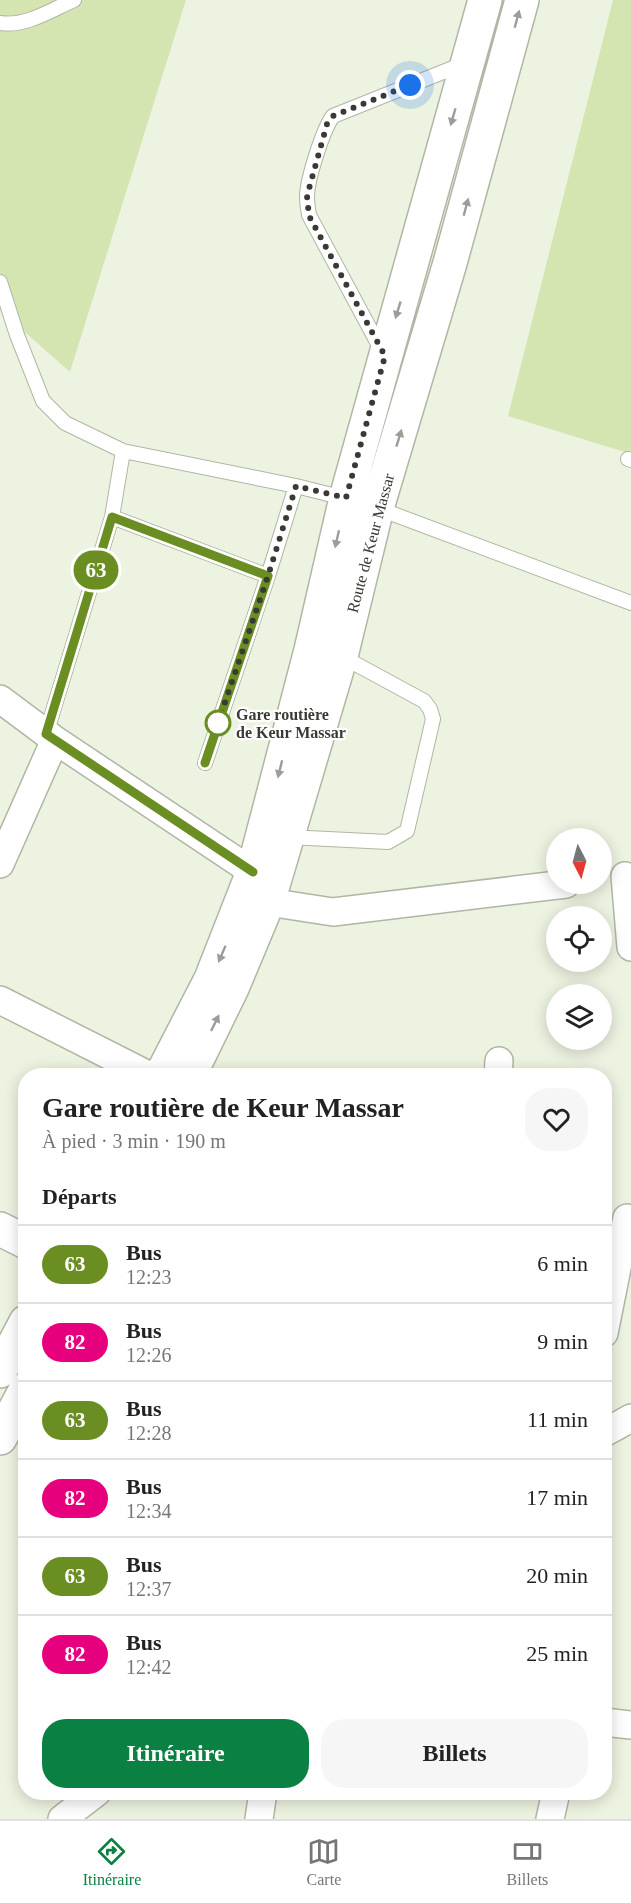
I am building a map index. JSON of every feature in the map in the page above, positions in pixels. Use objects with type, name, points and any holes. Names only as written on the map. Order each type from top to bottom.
[{"type":"main road","name":"Route de Keur Massar","points":[[193,1068],[232,988],[268,902],[341,656],[385,356],[485,0]]},
{"type":"main road","name":"Route de Keur Massar","points":[[165,1068],[211,979],[253,872],[310,650],[450,263],[522,0]]},
{"type":"main road","points":[[0,1229],[18,1238]]},
{"type":"main road","points":[[0,1371],[18,1337]]},
{"type":"main road","points":[[0,1438],[18,1404]]},
{"type":"street","points":[[0,699],[51,737],[253,872]]},
{"type":"street","points":[[0,864],[8,824],[51,737]]},
{"type":"street","points":[[619,877],[631,947]]},
{"type":"street","points":[[268,902],[333,912],[546,886]]},
{"type":"street","points":[[0,999],[134,1068]]},
{"type":"street","points":[[612,1280],[621,1219]]},
{"type":"street","points":[[612,1429],[631,1418]]},
{"type":"street","points":[[612,1723],[631,1725]]},
{"type":"street","points":[[62,1819],[87,1800]]},
{"type":"street","points":[[259,1819],[262,1800]]},
{"type":"street","points":[[550,1819],[554,1800]]},
{"type":"lane","points":[[0,23],[11,25],[25,22],[74,0]]},
{"type":"lane","points":[[385,356],[309,216],[307,196],[310,180],[327,124],[333,116],[468,62]]},
{"type":"lane","points":[[0,282],[17,335],[43,401],[65,423],[123,451],[296,486],[362,503],[631,603]]},
{"type":"lane","points":[[51,737],[112,517],[123,451]]},
{"type":"lane","points":[[205,763],[296,486]]},
{"type":"lane","points":[[112,517],[268,576]]},
{"type":"lane","points":[[287,837],[388,842],[407,831],[433,719],[430,709],[424,701],[341,656]]},
{"type":"green space","points":[[0,0],[186,0],[70,372],[0,310]]},
{"type":"green space","points":[[613,0],[631,0],[631,454],[508,416]]},
{"type":"bus line","name":"63","points":[[205,763],[268,576],[112,517],[46,734],[253,872]]},
{"type":"place","name":"Gare routière de Keur Massar","points":[[218,723]]},
{"type":"route","points":[[218,723],[296,486],[346,498],[385,356],[309,216],[307,196],[310,180],[327,124],[333,116],[410,85]]}]
